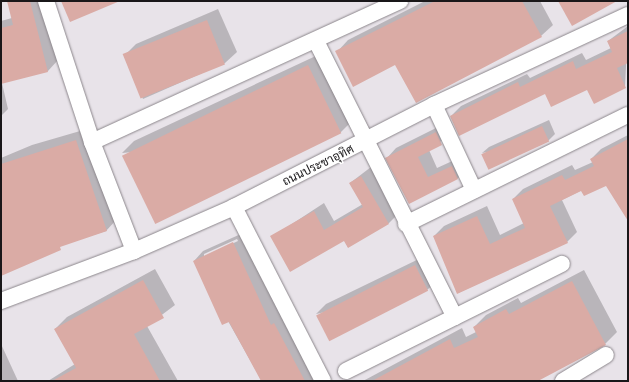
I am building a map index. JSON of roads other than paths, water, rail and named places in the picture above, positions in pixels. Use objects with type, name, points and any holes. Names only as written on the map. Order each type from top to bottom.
[{"type":"street","points":[[46,1],[92,142],[134,251]]},
{"type":"street","points":[[92,142],[316,42],[400,1]]},
{"type":"street","name":"ถนนประชาอุทิศ","points":[[1,301],[134,251],[234,208],[365,142],[434,105],[628,15]]},
{"type":"street","points":[[316,42],[406,224],[455,317]]},
{"type":"street","points":[[434,105],[474,190]]},
{"type":"street","points":[[406,224],[628,115]]},
{"type":"street","points":[[234,208],[323,381]]},
{"type":"street","points":[[346,371],[562,264]]},
{"type":"street","points":[[563,381],[606,355]]}]
